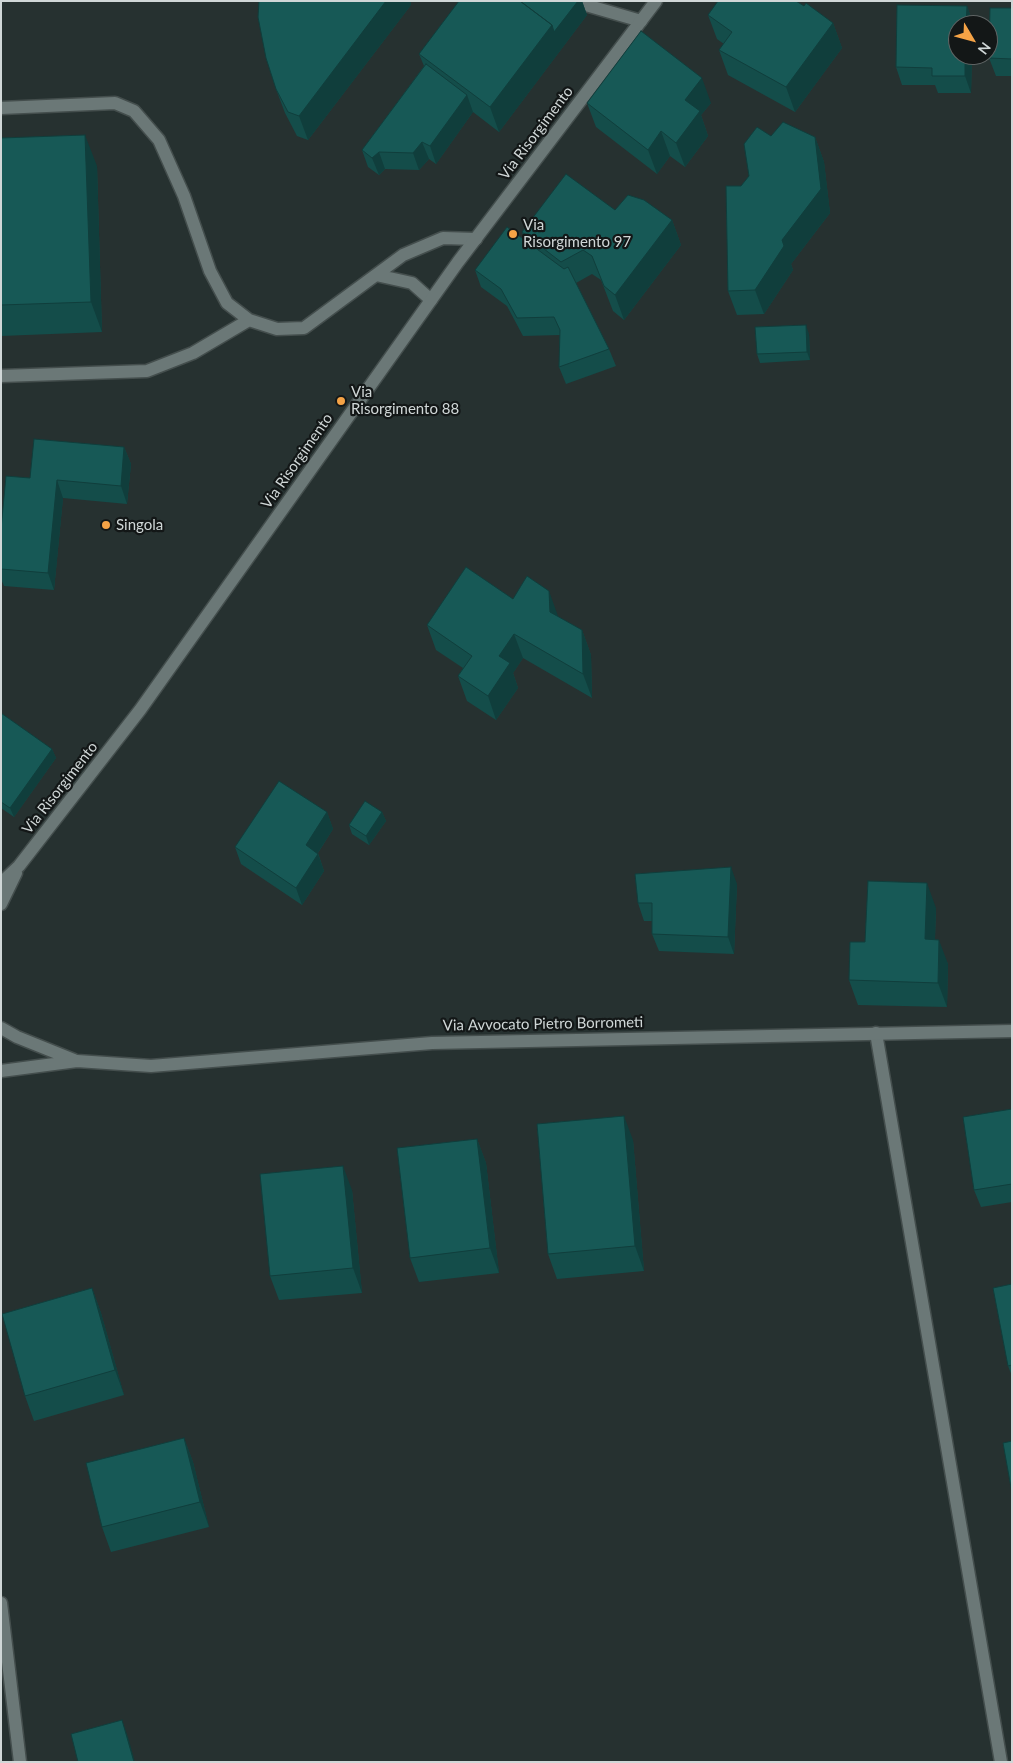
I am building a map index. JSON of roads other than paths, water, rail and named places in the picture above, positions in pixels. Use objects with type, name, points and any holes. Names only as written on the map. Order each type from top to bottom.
[{"type":"street","points":[[572,1],[640,21]]},
{"type":"street","name":"Via Risorgimento","points":[[19,866],[140,710],[431,300],[656,1]]},
{"type":"street","points":[[1,108],[114,103],[134,111],[152,129],[159,140],[184,196],[210,271],[227,303],[249,320],[278,328],[304,328],[403,255],[443,238],[476,239]]},
{"type":"street","points":[[376,275],[412,283],[431,300]]},
{"type":"street","points":[[1,376],[148,372],[193,353],[249,320]]},
{"type":"street","points":[[1,882],[19,866]]},
{"type":"street","points":[[1,904],[19,866]]},
{"type":"street","points":[[1,1028],[17,1037],[77,1061]]},
{"type":"street","name":"Via Avvocato Pietro Borrometi","points":[[77,1061],[151,1066],[432,1043],[1012,1031]]},
{"type":"street","points":[[876,1033],[1001,1762]]},
{"type":"street","points":[[1,1071],[77,1061]]},
{"type":"street","points":[[1,1603],[20,1762]]},
{"type":"place","name":"Via Risorgimento 97","points":[[513,234]]},
{"type":"place","name":"Via Risorgimento 88","points":[[341,401]]},
{"type":"place","name":"Singola","points":[[106,525]]}]
